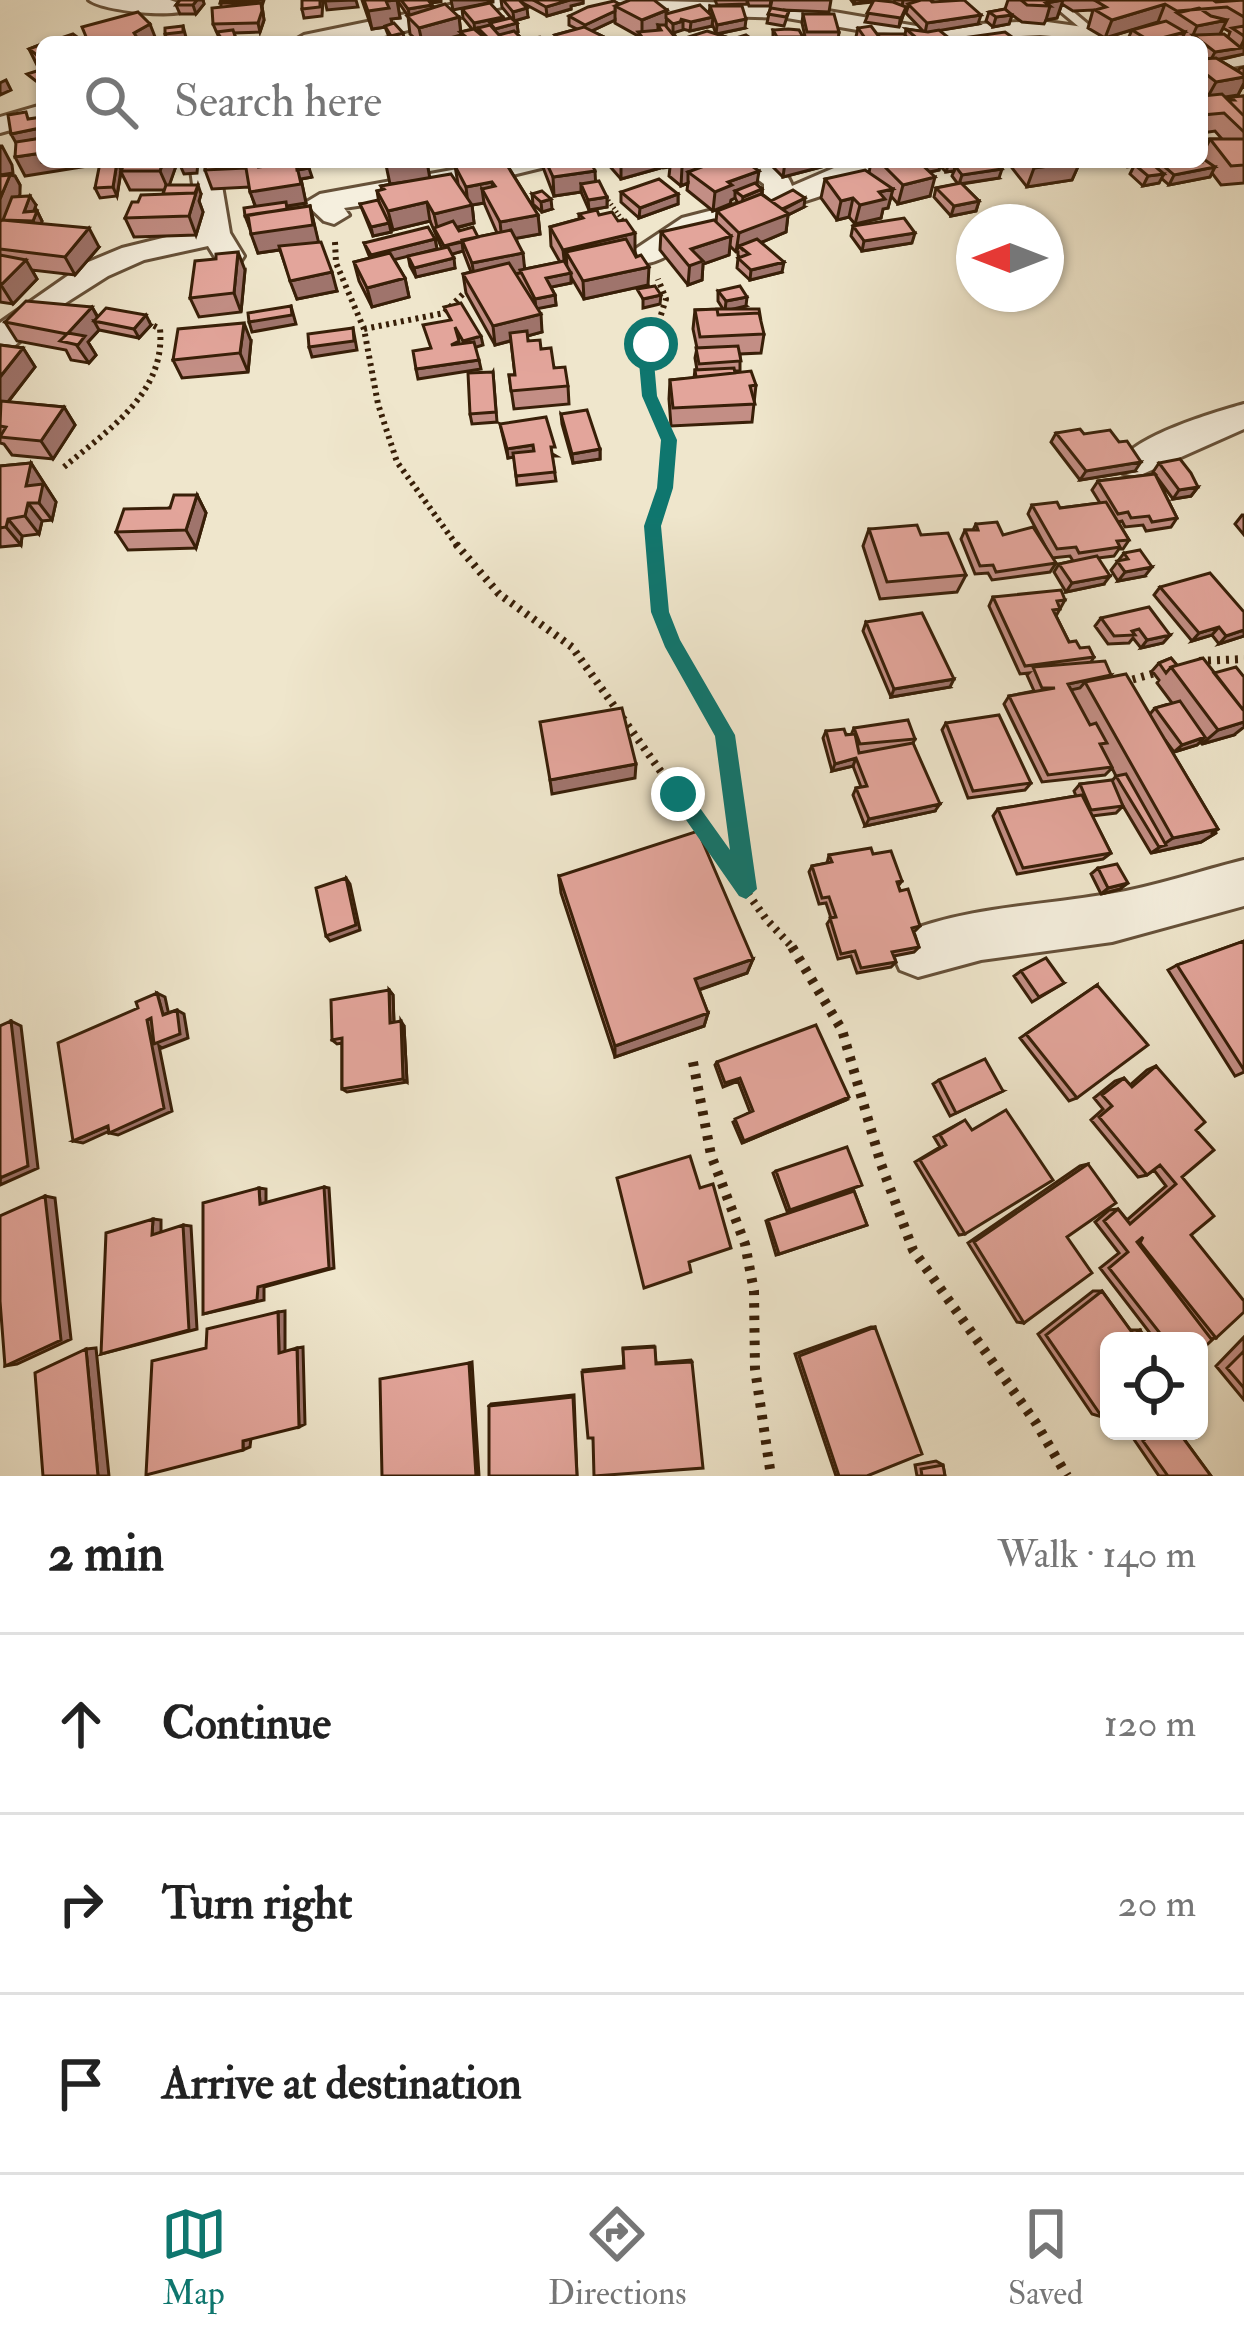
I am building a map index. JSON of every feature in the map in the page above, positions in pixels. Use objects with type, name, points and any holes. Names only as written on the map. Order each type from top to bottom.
[{"type":"street","points":[[100,0],[184,4]]},
{"type":"street","points":[[342,36],[502,0]]},
{"type":"street","points":[[625,0],[644,7],[787,11],[922,34],[1001,26],[1078,36]]},
{"type":"street","points":[[162,36],[184,4]]},
{"type":"street","points":[[1208,64],[1244,58]]},
{"type":"street","points":[[1208,69],[1230,85]]},
{"type":"street","points":[[0,125],[36,115]]},
{"type":"street","points":[[204,168],[214,233],[235,264]]},
{"type":"street","points":[[334,215],[320,203],[505,168]]},
{"type":"street","points":[[758,168],[778,181],[778,202]]},
{"type":"street","points":[[646,256],[692,224],[778,202],[858,168]]},
{"type":"street","points":[[0,341],[30,311],[131,255],[194,243],[214,233]]},
{"type":"street","points":[[1136,464],[1184,438],[1244,416]]},
{"type":"street","points":[[918,952],[981,935],[1112,918],[1244,883]]},
{"type":"lane","points":[[1052,0],[1097,36]]},
{"type":"path","points":[[595,181],[646,256],[666,299],[646,362],[649,396],[669,440],[665,488],[653,526],[660,612],[671,642],[725,735],[746,889]]},
{"type":"path","points":[[334,215],[336,263],[364,328],[378,404],[397,462],[468,561],[499,594],[572,647],[799,956],[842,1030],[881,1164],[913,1250],[1036,1423],[1066,1476]]},
{"type":"path","points":[[64,466],[130,408],[161,356],[160,328],[102,305],[82,281]]},
{"type":"path","points":[[364,328],[444,313],[468,288],[491,282]]},
{"type":"path","points":[[1117,684],[1210,658],[1244,659]]},
{"type":"path","points":[[692,1062],[711,1155],[745,1244],[754,1291],[755,1369],[771,1476]]},
{"type":"building","points":[[221,0],[258,0],[220,3]]},
{"type":"building","points":[[302,0],[320,0],[320,7],[302,9]]},
{"type":"building","points":[[364,0],[396,0],[386,1],[389,8],[368,11]]},
{"type":"building","points":[[401,0],[428,0],[432,5],[408,9]]},
{"type":"building","points":[[503,0],[519,0],[527,8],[513,12]]},
{"type":"building","points":[[533,0],[570,0],[546,7]]},
{"type":"building","points":[[630,0],[654,0],[667,10],[642,20],[615,6]]},
{"type":"building","points":[[874,0],[906,7],[901,18],[867,13]]},
{"type":"building","points":[[964,0],[981,15],[927,23],[908,4]]},
{"type":"building","points":[[1021,0],[1062,0],[1046,3],[1050,6],[1027,5]]},
{"type":"building","points":[[1244,0],[1244,17],[1227,7],[1177,11],[1165,4],[1112,20],[1095,10],[1106,7],[1096,1]]},
{"type":"building","points":[[261,3],[258,23],[213,24],[212,8]]},
{"type":"building","points":[[490,3],[503,17],[474,23],[462,9]]},
{"type":"building","points":[[445,4],[459,17],[419,28],[407,16]]},
{"type":"building","points":[[619,4],[615,11],[585,25],[569,16],[588,7]]},
{"type":"building","points":[[700,5],[713,17],[691,22],[680,19],[683,21],[673,24],[666,18],[666,14]]},
{"type":"building","points":[[710,6],[742,6],[746,19],[717,25]]},
{"type":"building","points":[[771,8],[789,11],[786,17],[768,14]]},
{"type":"building","points":[[1199,8],[1227,20],[1197,26],[1177,13]]},
{"type":"building","points":[[1005,9],[1012,15],[996,17],[989,12]]},
{"type":"building","points":[[138,12],[150,24],[136,36],[86,36],[82,27]]},
{"type":"building","points":[[803,14],[834,14],[839,32],[807,32]]},
{"type":"building","points":[[511,18],[517,23],[495,29],[490,23]]},
{"type":"building","points":[[1166,21],[1185,32],[1142,36],[1132,30]]},
{"type":"building","points":[[394,23],[403,33],[391,36],[385,26]]},
{"type":"building","points":[[490,25],[499,35],[514,31],[519,36],[486,36],[478,28]]},
{"type":"building","points":[[658,25],[665,25],[674,36],[641,36],[638,32],[661,30]]},
{"type":"building","points":[[183,26],[183,32],[165,34],[165,28]]},
{"type":"building","points":[[871,26],[878,36],[864,36],[858,28]]},
{"type":"building","points":[[584,27],[602,36],[556,36]]},
{"type":"building","points":[[474,29],[483,36],[465,36],[460,32]]},
{"type":"building","points":[[906,29],[939,30],[946,36],[914,36]]},
{"type":"building","points":[[773,30],[799,30],[802,36],[776,36]]},
{"type":"building","points":[[1224,34],[1241,48],[1215,52],[1208,47],[1208,36],[1193,35]]},
{"type":"building","points":[[1216,58],[1244,77],[1216,82],[1208,76],[1208,59]]},
{"type":"building","points":[[1222,94],[1244,116],[1244,132],[1224,113],[1208,114],[1208,95]]},
{"type":"building","points":[[1244,96],[1244,116],[1228,100]]},
{"type":"building","points":[[26,112],[28,119],[36,118],[36,129],[11,134],[8,115]]},
{"type":"building","points":[[36,139],[36,154],[15,157],[16,142]]},
{"type":"building","points":[[1210,139],[1244,139],[1244,165],[1231,166]]},
{"type":"building","points":[[1208,162],[1215,167],[1174,175],[1166,168],[1208,168]]},
{"type":"building","points":[[99,168],[116,168],[113,187],[95,188]]},
{"type":"building","points":[[122,168],[161,168],[160,171]]},
{"type":"building","points":[[246,168],[297,168],[301,184],[250,192]]},
{"type":"building","points":[[456,168],[509,168],[538,215],[500,222],[482,189],[495,186],[492,182],[466,187]]},
{"type":"building","points":[[549,168],[595,171],[553,177]]},
{"type":"building","points":[[699,168],[759,171],[715,192],[688,172]]},
{"type":"building","points":[[886,168],[925,168],[935,177],[903,185]]},
{"type":"building","points":[[957,168],[1002,169],[962,175]]},
{"type":"building","points":[[1139,168],[1157,168],[1164,174],[1148,176]]},
{"type":"building","points":[[865,170],[893,189],[879,192],[885,199],[860,205],[853,198],[841,201],[825,179]]},
{"type":"building","points":[[451,174],[472,205],[434,214],[427,202],[388,211],[377,191],[384,189],[381,186]]},
{"type":"building","points":[[10,175],[0,199],[0,176]]},
{"type":"building","points":[[659,179],[678,194],[640,208],[621,192]]},
{"type":"building","points":[[599,181],[607,197],[588,200],[581,184]]},
{"type":"building","points":[[755,183],[762,189],[743,197],[735,191]]},
{"type":"building","points":[[961,183],[979,201],[954,206],[936,188]]},
{"type":"building","points":[[166,185],[198,185],[195,193],[163,194]]},
{"type":"building","points":[[793,190],[805,198],[782,209],[771,201]]},
{"type":"building","points":[[542,191],[551,199],[541,202],[532,194]]},
{"type":"building","points":[[196,193],[189,216],[125,218],[141,195]]},
{"type":"building","points":[[761,194],[789,214],[739,233],[717,211]]},
{"type":"building","points":[[30,196],[24,212],[37,211],[33,221],[3,220],[12,197]]},
{"type":"building","points":[[378,200],[389,223],[371,227],[360,204]]},
{"type":"building","points":[[286,202],[287,209],[245,216],[244,208]]},
{"type":"building","points":[[310,206],[313,225],[251,234],[248,215]]},
{"type":"building","points":[[597,210],[599,215],[612,212],[618,221],[626,220],[635,233],[563,250],[550,227]]},
{"type":"building","points":[[904,218],[915,233],[864,241],[853,226]]},
{"type":"building","points":[[2,220],[89,228],[65,257],[0,249]]},
{"type":"building","points":[[714,220],[731,236],[691,249],[703,261],[689,266],[661,232]]},
{"type":"building","points":[[453,221],[459,231],[473,227],[478,237],[444,246],[434,228]]},
{"type":"building","points":[[428,227],[435,239],[371,255],[364,243]]},
{"type":"building","points":[[511,230],[523,253],[472,263],[462,240]]},
{"type":"building","points":[[626,239],[636,257],[641,255],[649,267],[583,281],[566,252]]},
{"type":"building","points":[[757,239],[784,262],[751,270],[738,258],[749,254],[739,246]]},
{"type":"building","points":[[321,242],[332,272],[290,281],[279,246]]},
{"type":"building","points":[[448,247],[454,258],[414,268],[408,256]]},
{"type":"building","points":[[238,252],[234,293],[190,298],[195,261]]},
{"type":"building","points":[[390,253],[405,278],[367,288],[354,262]]},
{"type":"building","points":[[0,255],[26,260],[1,285],[0,285]]},
{"type":"building","points":[[564,261],[571,273],[546,278],[555,295],[535,299],[520,270]]},
{"type":"building","points":[[509,263],[541,314],[493,326],[463,274]]},
{"type":"building","points":[[655,286],[661,295],[643,299],[637,289]]},
{"type":"building","points":[[740,286],[747,297],[726,301],[718,291]]},
{"type":"building","points":[[26,301],[92,307],[68,333],[85,336],[78,345],[60,341],[67,334],[5,322]]},
{"type":"building","points":[[461,303],[481,336],[463,341],[455,327],[459,341],[451,345],[474,342],[479,360],[416,369],[413,351],[431,348],[423,325],[451,320],[444,307]]},
{"type":"building","points":[[291,306],[292,315],[249,322],[248,313]]},
{"type":"building","points":[[106,308],[146,315],[134,329],[94,321]]},
{"type":"building","points":[[717,309],[718,315],[759,313],[764,334],[700,337],[695,310]]},
{"type":"building","points":[[717,309],[759,309],[761,321],[759,313],[718,315]]},
{"type":"building","points":[[244,323],[240,353],[173,360],[178,329]]},
{"type":"building","points":[[353,328],[354,341],[309,347],[308,334]]},
{"type":"building","points":[[527,331],[528,341],[540,340],[541,349],[551,348],[554,368],[565,367],[568,386],[511,391],[509,375],[515,375],[510,333]]},
{"type":"building","points":[[0,345],[23,348],[0,377]]},
{"type":"building","points":[[738,346],[741,361],[699,364],[696,348]]},
{"type":"building","points":[[734,368],[735,373],[696,377],[695,370]]},
{"type":"building","points":[[751,371],[755,404],[673,408],[670,380]]},
{"type":"building","points":[[493,372],[496,412],[470,414],[468,373]]},
{"type":"building","points":[[1,401],[64,407],[41,441],[0,437],[6,427],[0,426]]},
{"type":"building","points":[[587,410],[600,449],[572,454],[561,414]]},
{"type":"building","points":[[546,417],[555,447],[551,447],[555,472],[516,476],[513,453],[534,451],[533,445],[507,449],[500,424]]},
{"type":"building","points":[[1080,429],[1084,434],[1110,430],[1119,442],[1127,441],[1141,462],[1086,471],[1056,433]]},
{"type":"building","points":[[1180,459],[1198,487],[1179,490],[1159,463]]},
{"type":"building","points":[[31,463],[26,486],[43,484],[39,503],[28,503],[25,516],[8,519],[6,527],[0,528],[0,466]]},
{"type":"building","points":[[1155,474],[1177,518],[1152,522],[1149,516],[1118,514],[1098,481]]},
{"type":"building","points":[[174,495],[197,495],[186,530],[116,532],[124,509],[170,508]]},
{"type":"building","points":[[1057,502],[1060,508],[1106,502],[1129,540],[1117,541],[1120,547],[1079,553],[1076,547],[1057,549],[1032,505]]},
{"type":"building","points":[[997,522],[1003,535],[1033,527],[1056,563],[996,572],[993,565],[980,566],[965,530]]},
{"type":"building","points":[[917,525],[921,535],[948,533],[966,575],[887,582],[869,529]]},
{"type":"building","points":[[1140,550],[1152,567],[1125,572],[1117,561],[1128,559],[1124,553]]},
{"type":"building","points":[[1097,556],[1110,576],[1072,583],[1059,564]]},
{"type":"building","points":[[1210,573],[1244,612],[1244,630],[1226,636],[1219,627],[1199,633],[1160,587]]},
{"type":"building","points":[[1061,590],[1065,600],[1057,601],[1060,609],[1053,610],[1069,642],[1089,647],[1094,657],[1025,666],[993,597]]},
{"type":"building","points":[[1149,607],[1170,635],[1147,640],[1139,629],[1132,631],[1135,635],[1114,636],[1101,618]]},
{"type":"building","points":[[922,613],[954,679],[894,689],[866,622]]},
{"type":"building","points":[[1171,658],[1177,665],[1166,673],[1159,663]]},
{"type":"building","points":[[1203,658],[1244,711],[1244,722],[1218,730],[1171,667]]},
{"type":"building","points":[[1105,661],[1111,675],[1068,684],[1090,725],[1096,723],[1107,743],[1100,744],[1112,767],[1048,775],[1009,696],[1055,688],[1042,688],[1033,667]]},
{"type":"building","points":[[1236,667],[1244,677],[1244,711],[1214,673]]},
{"type":"building","points":[[1126,674],[1218,829],[1173,838],[1085,682]]},
{"type":"building","points":[[1180,701],[1205,737],[1182,745],[1155,708]]},
{"type":"building","points":[[622,708],[636,764],[550,780],[540,722]]},
{"type":"building","points":[[999,715],[1031,783],[973,791],[946,723]]},
{"type":"building","points":[[908,720],[915,739],[860,744],[854,728]]},
{"type":"building","points":[[844,729],[846,735],[855,734],[859,753],[913,743],[940,804],[869,819],[856,788],[867,786],[856,758],[835,764],[826,731]]},
{"type":"building","points":[[1126,774],[1166,845],[1159,847],[1116,776]]},
{"type":"building","points":[[1112,780],[1123,806],[1091,810],[1080,784]]},
{"type":"building","points":[[1082,795],[1111,853],[1023,868],[998,809]]},
{"type":"building","points":[[698,831],[753,959],[695,979],[708,1013],[615,1046],[559,876]]},
{"type":"building","points":[[871,848],[873,854],[891,851],[902,881],[897,882],[900,891],[908,889],[920,926],[912,928],[919,947],[892,952],[896,962],[861,968],[855,951],[841,954],[830,918],[836,917],[829,897],[822,898],[812,866],[832,862],[829,855]]},
{"type":"building","points":[[1117,864],[1128,883],[1108,888],[1098,868]]},
{"type":"building","points":[[346,878],[356,925],[326,936],[316,888]]},
{"type":"building","points":[[1244,941],[1244,1070],[1177,965]]},
{"type":"building","points":[[1046,958],[1064,983],[1039,997],[1021,971]]},
{"type":"building","points":[[1097,985],[1148,1045],[1077,1098],[1026,1034]]},
{"type":"building","points":[[389,990],[390,1023],[401,1021],[403,1079],[342,1089],[342,1038],[332,1040],[331,1000]]},
{"type":"building","points":[[157,993],[163,1015],[177,1010],[180,1034],[154,1044],[151,1018],[147,1020],[164,1108],[109,1133],[108,1126],[73,1141],[58,1043],[138,1008],[136,1002]]},
{"type":"building","points":[[11,1021],[28,1166],[0,1178],[0,1026]]},
{"type":"building","points":[[816,1025],[849,1097],[744,1141],[735,1119],[753,1111],[740,1078],[725,1083],[717,1062]]},
{"type":"building","points":[[985,1059],[1003,1091],[956,1113],[939,1080]]},
{"type":"building","points":[[1156,1066],[1205,1122],[1196,1130],[1214,1150],[1182,1177],[1214,1216],[1191,1235],[1244,1301],[1244,1312],[1216,1338],[1140,1243],[1143,1237],[1137,1242],[1206,1332],[1159,1332],[1109,1268],[1128,1252],[1104,1221],[1118,1209],[1130,1224],[1176,1184],[1160,1165],[1147,1175],[1099,1117],[1112,1106],[1102,1095],[1124,1078],[1132,1087]]},
{"type":"building","points":[[1006,1110],[1053,1180],[965,1234],[920,1160],[946,1145],[940,1135],[965,1120],[972,1130]]},
{"type":"building","points":[[847,1147],[862,1185],[790,1210],[776,1171]]},
{"type":"building","points":[[690,1156],[700,1188],[713,1184],[731,1248],[689,1262],[691,1272],[644,1288],[617,1178]]},
{"type":"building","points":[[1088,1164],[1116,1203],[1067,1237],[1092,1273],[1024,1323],[974,1242]]},
{"type":"building","points":[[324,1187],[329,1268],[258,1287],[257,1300],[203,1314],[203,1203],[259,1188],[260,1204]]},
{"type":"building","points":[[854,1191],[867,1225],[779,1254],[768,1220]]},
{"type":"building","points":[[45,1196],[61,1340],[5,1366],[0,1216]]},
{"type":"building","points":[[153,1219],[152,1235],[183,1225],[189,1330],[101,1354],[106,1233]]},
{"type":"building","points":[[1102,1291],[1132,1332],[1100,1332],[1100,1414],[1046,1335]]},
{"type":"building","points":[[278,1312],[279,1353],[297,1348],[299,1427],[243,1441],[243,1450],[146,1475],[152,1361],[206,1348],[207,1329]]},
{"type":"building","points":[[875,1327],[922,1454],[867,1476],[839,1476],[799,1356]]},
{"type":"building","points":[[655,1347],[656,1364],[692,1362],[703,1468],[594,1476],[582,1372],[624,1368],[623,1349]]},
{"type":"building","points":[[86,1349],[98,1476],[43,1476],[35,1373]]},
{"type":"building","points":[[1244,1351],[1244,1388],[1227,1368]]},
{"type":"building","points":[[469,1363],[476,1476],[382,1476],[380,1379]]},
{"type":"building","points":[[573,1397],[577,1476],[489,1476],[489,1406]]},
{"type":"building","points":[[1185,1440],[1211,1476],[1168,1476],[1143,1441]]},
{"type":"building","points":[[943,1465],[945,1476],[922,1476],[921,1469]]},
{"type":"route","points":[[651,344],[646,362],[649,396],[669,440],[665,488],[653,526],[652,560],[660,612],[671,642],[725,735],[746,889],[678,794]]}]
